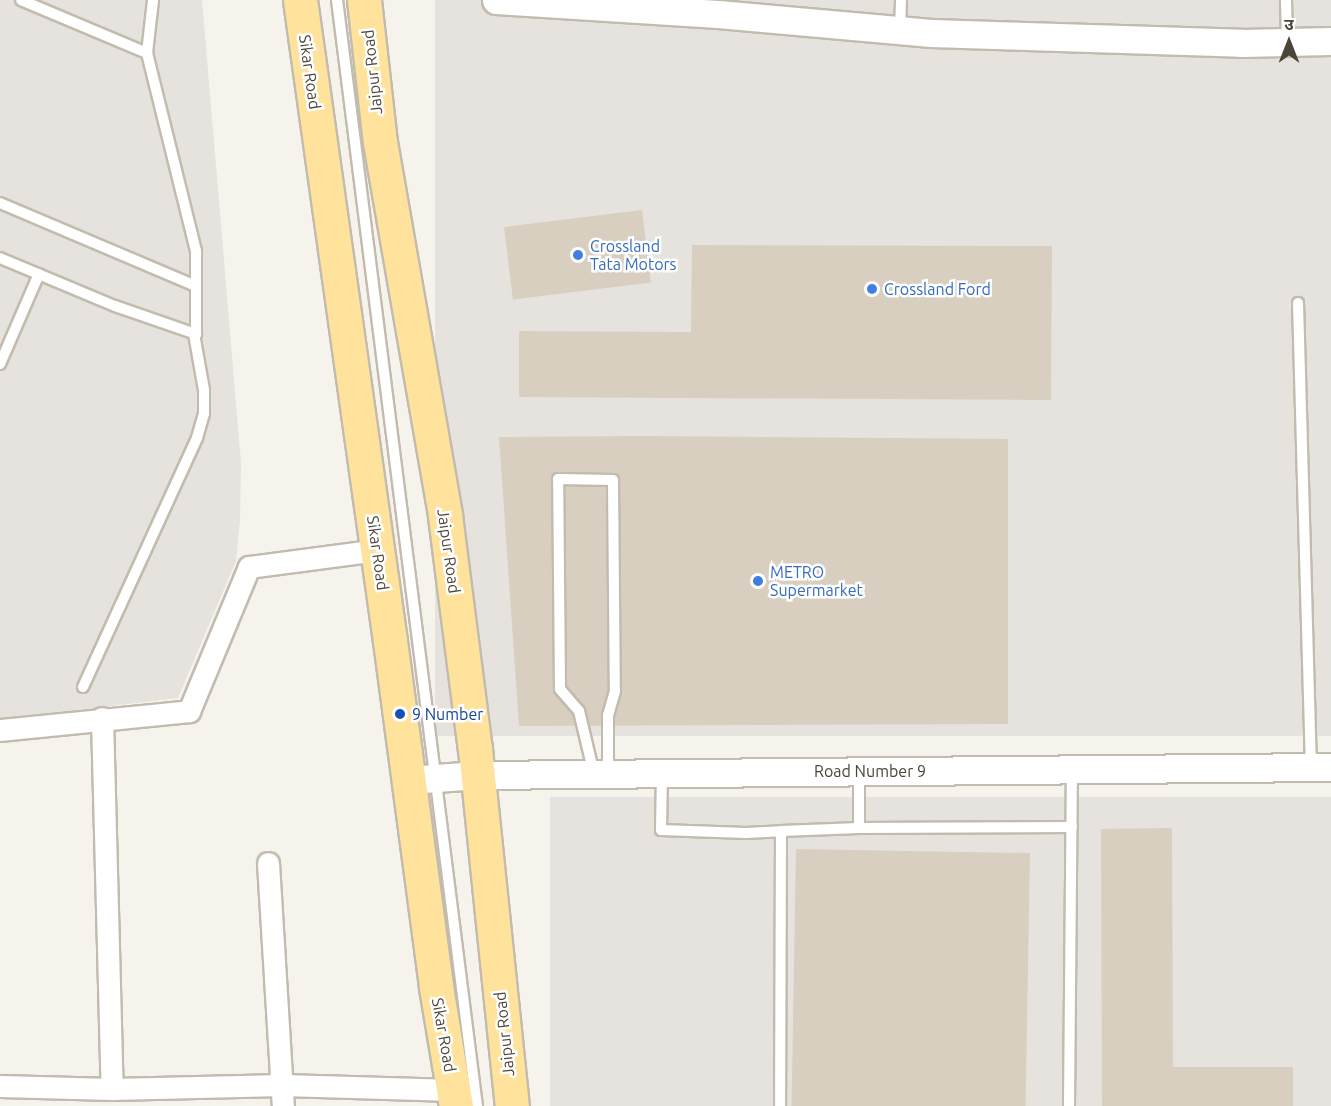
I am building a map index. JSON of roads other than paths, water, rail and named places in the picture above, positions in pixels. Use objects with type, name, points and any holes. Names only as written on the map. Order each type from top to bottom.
[{"type":"main road","name":"Sikar Road","points":[[300,0],[378,550],[422,779],[436,987],[462,1101]]},
{"type":"main road","name":"Jaipur Road","points":[[364,0],[380,142],[445,516],[477,775],[512,1106]]},
{"type":"street","points":[[496,0],[718,14],[900,30],[1241,43],[1331,41]]},
{"type":"street","points":[[0,730],[189,711],[249,567],[378,550]]},
{"type":"street","points":[[102,718],[121,1095]]},
{"type":"street","name":"Road Number 9","points":[[422,779],[477,775],[1321,767]]},
{"type":"street","points":[[268,863],[283,1095]]},
{"type":"street","points":[[0,1086],[121,1095],[283,1095],[462,1101]]},
{"type":"lane","points":[[21,0],[147,53]]},
{"type":"lane","points":[[83,687],[197,438],[204,414],[204,390],[194,334],[196,251],[147,53],[153,0]]},
{"type":"lane","points":[[337,0],[422,779]]},
{"type":"lane","points":[[900,30],[901,0]]},
{"type":"lane","points":[[1286,0],[1287,42]]},
{"type":"lane","points":[[0,202],[196,286]]},
{"type":"lane","points":[[0,258],[194,334]]},
{"type":"lane","points":[[0,364],[39,274]]},
{"type":"lane","points":[[1299,303],[1321,767]]},
{"type":"lane","points":[[558,479],[613,480],[615,691],[608,715],[601,774],[579,711],[560,689],[558,479]]},
{"type":"lane","points":[[1069,1106],[1072,770]]},
{"type":"lane","points":[[858,828],[859,772]]},
{"type":"lane","points":[[662,773],[662,830],[746,833],[858,828],[1072,827]]},
{"type":"lane","points":[[780,1106],[781,831]]},
{"type":"place","name":"Crossland Tata Motors","points":[[578,255]]},
{"type":"place","name":"Crossland Ford","points":[[872,289]]},
{"type":"place","name":"METRO Supermarket","points":[[758,581]]},
{"type":"place","name":"9 Number","points":[[400,714]]}]
